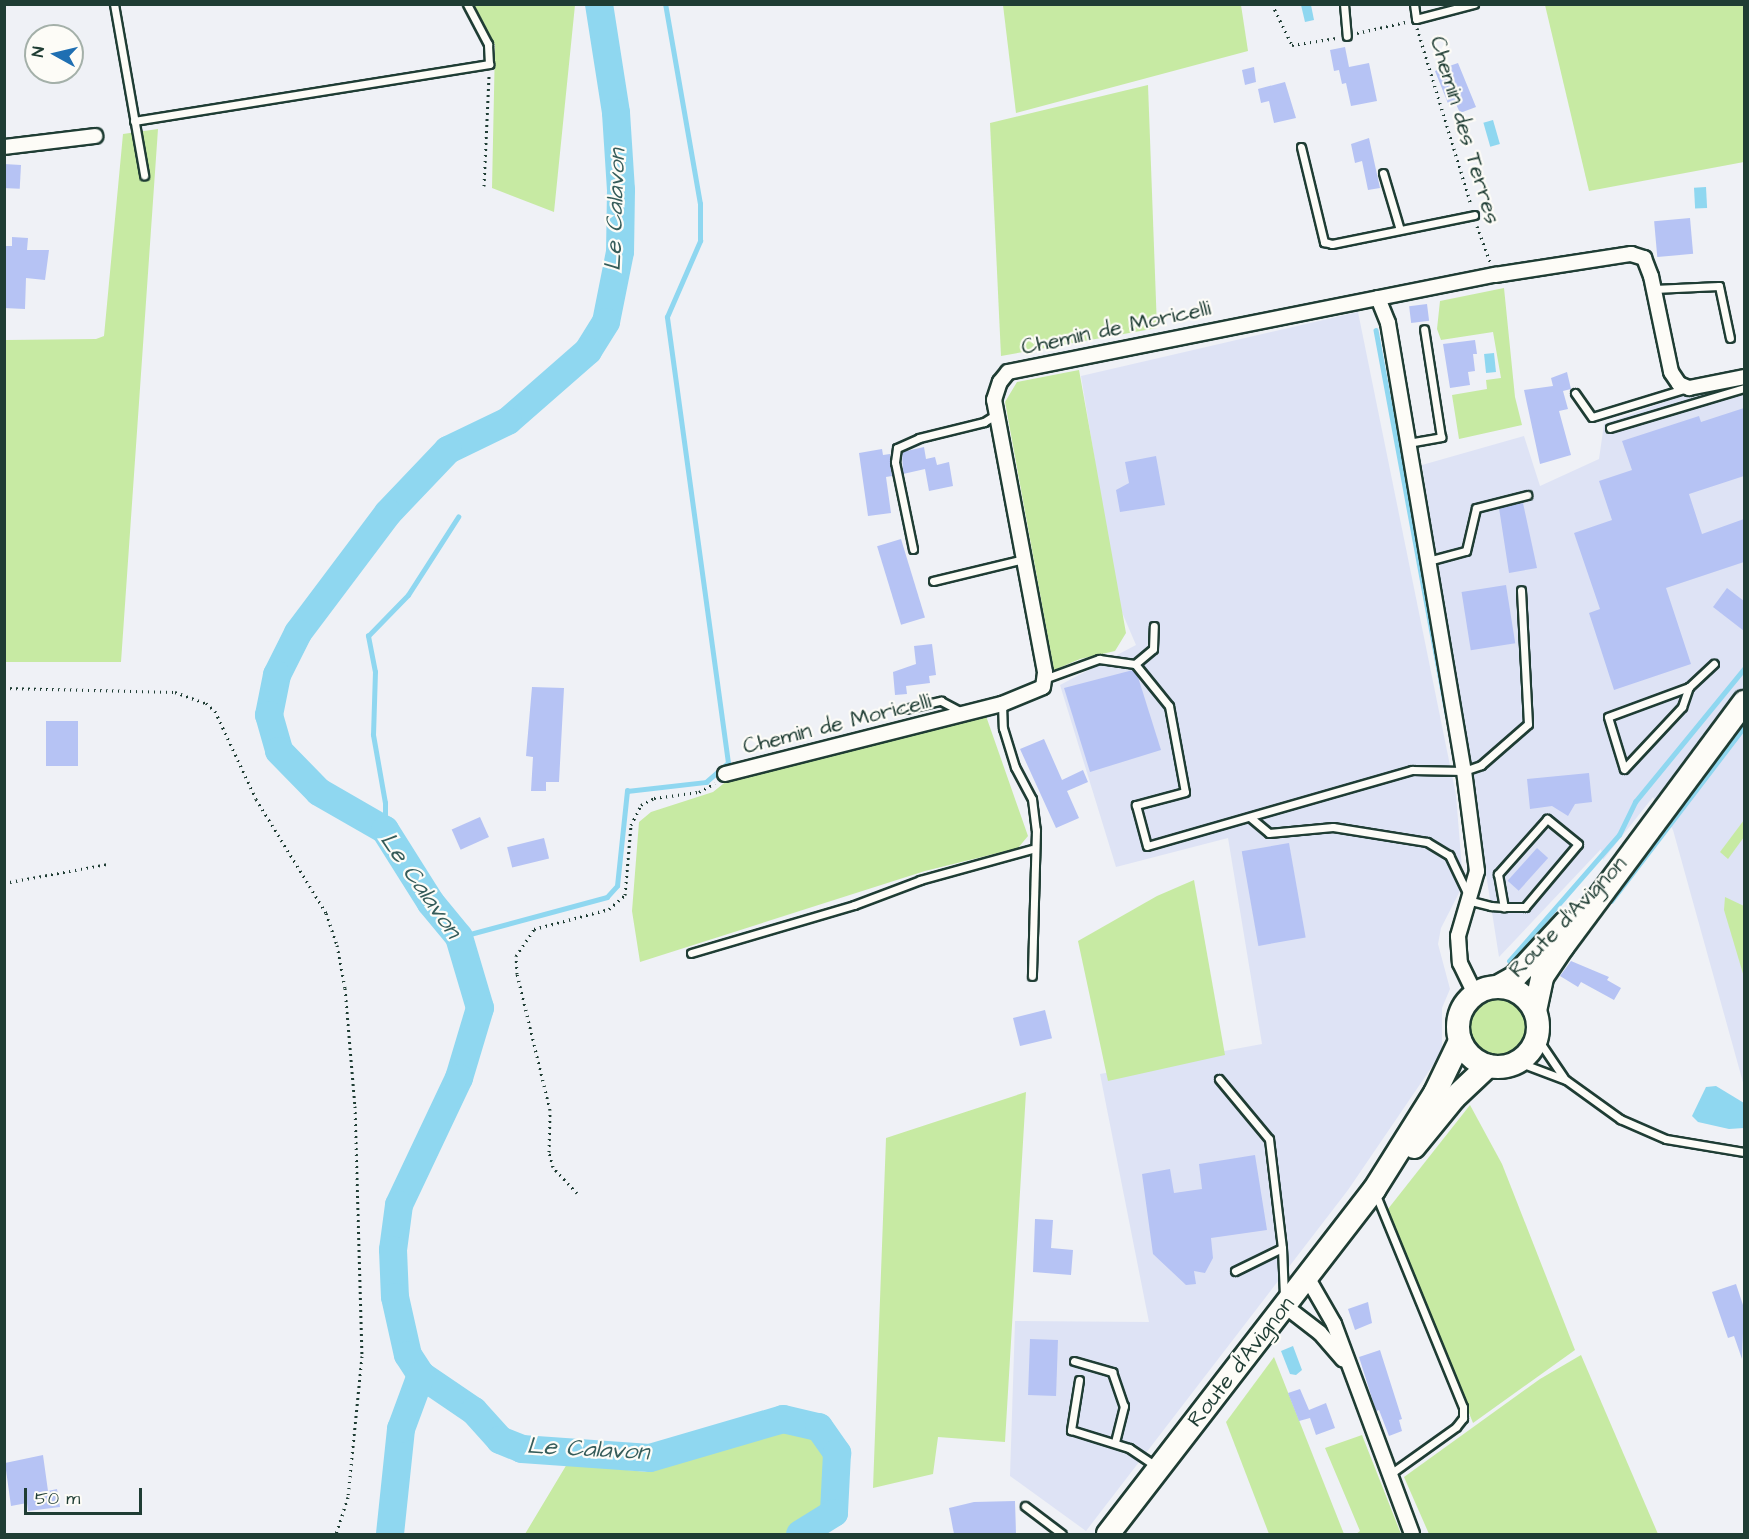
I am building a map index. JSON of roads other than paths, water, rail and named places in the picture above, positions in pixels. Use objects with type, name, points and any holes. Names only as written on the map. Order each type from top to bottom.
[{"type":"main road","name":"Route d'Avignon","points":[[1535,1011],[1542,977],[1635,847],[1744,702]]},
{"type":"main road","name":"Route d'Avignon","points":[[1499,986],[1515,976],[1635,847]]},
{"type":"main road","points":[[1499,986],[1521,993],[1535,1011],[1537,1038],[1518,1062],[1488,1066],[1474,1059],[1460,1041],[1460,1015],[1475,994],[1499,986]]},
{"type":"main road","name":"Route d'Avignon","points":[[1108,1534],[1374,1190],[1435,1093],[1460,1041]]},
{"type":"main road","name":"Route d'Avignon","points":[[1374,1190],[1398,1167],[1454,1098],[1488,1066]]},
{"type":"street","points":[[4,147],[95,136]]},
{"type":"street","name":"Chemin de Moricelli","points":[[725,774],[1002,704],[1043,687],[1044,679],[1024,559],[994,400],[1000,382],[1008,372],[1495,275],[1631,254],[1644,258],[1654,289],[1671,372],[1679,384],[1689,388]]},
{"type":"street","points":[[1378,298],[1388,323],[1464,771],[1478,871],[1471,901],[1458,936],[1460,963],[1475,994]]},
{"type":"street","points":[[1689,388],[1744,377]]},
{"type":"street","points":[[1306,1277],[1334,1324],[1412,1534]]},
{"type":"street","points":[[1285,1306],[1320,1333],[1349,1366]]},
{"type":"lane","points":[[114,4],[144,175]]},
{"type":"lane","points":[[134,121],[489,64],[488,44],[467,4]]},
{"type":"lane","points":[[1344,4],[1347,36]]},
{"type":"lane","points":[[1414,4],[1416,20],[1474,4]]},
{"type":"lane","points":[[1301,147],[1324,242],[1332,244],[1474,215]]},
{"type":"lane","points":[[1383,173],[1400,230]]},
{"type":"lane","points":[[1654,289],[1719,286],[1730,338]]},
{"type":"lane","points":[[1408,443],[1441,437],[1424,329]]},
{"type":"lane","points":[[1575,393],[1592,417],[1689,388]]},
{"type":"lane","points":[[1610,428],[1744,388]]},
{"type":"lane","points":[[913,549],[895,462],[897,448],[919,438],[984,422],[997,414]]},
{"type":"lane","points":[[1428,561],[1466,551],[1476,508],[1527,495]]},
{"type":"lane","points":[[933,581],[1024,559]]},
{"type":"lane","points":[[1044,679],[1099,659],[1135,664],[1169,706],[1185,792],[1136,805],[1147,846],[1412,770],[1464,771],[1481,765],[1528,724],[1521,590]]},
{"type":"lane","points":[[1135,664],[1153,649],[1154,626]]},
{"type":"lane","points":[[1689,687],[1682,707],[1624,769],[1608,717],[1689,687],[1713,664]]},
{"type":"lane","points":[[905,709],[941,701],[964,714]]},
{"type":"lane","points":[[1002,704],[1003,729],[1015,767],[1032,799],[1036,830],[1032,849],[1032,976]]},
{"type":"lane","points":[[1251,818],[1269,833],[1333,827],[1427,842],[1449,855],[1471,901],[1504,907],[1525,907],[1578,844],[1547,819],[1498,874],[1504,907]]},
{"type":"lane","points":[[691,953],[854,905],[920,880],[1032,849]]},
{"type":"lane","points":[[1537,1038],[1566,1080]]},
{"type":"lane","points":[[1518,1062],[1566,1080],[1620,1119],[1666,1139],[1744,1152]]},
{"type":"lane","points":[[1219,1079],[1269,1139],[1282,1248],[1285,1306]]},
{"type":"lane","points":[[1374,1190],[1463,1407],[1463,1418],[1456,1427],[1390,1474]]},
{"type":"lane","points":[[1235,1271],[1282,1248]]},
{"type":"lane","points":[[1074,1361],[1112,1372],[1124,1406],[1115,1443]]},
{"type":"lane","points":[[1079,1380],[1071,1430],[1115,1443],[1159,1469]]},
{"type":"lane","points":[[1025,1506],[1062,1534]]},
{"type":"water","points":[[1301,5],[1311,5],[1314,20],[1305,22]]},
{"type":"water","points":[[1493,120],[1500,144],[1490,147],[1483,123]]},
{"type":"water","points":[[1706,187],[1707,208],[1695,209],[1694,188]]},
{"type":"water","points":[[1494,353],[1496,372],[1486,373],[1484,354]]},
{"type":"water","points":[[1716,1086],[1744,1103],[1744,1128],[1729,1129],[1698,1122],[1692,1116],[1706,1087]]},
{"type":"water","points":[[1293,1346],[1302,1370],[1296,1375],[1290,1374],[1281,1351]]},
{"type":"waterway","name":"Le Calavon","points":[[599,4],[616,113],[621,190],[620,252],[606,322],[588,351],[508,421],[448,450],[388,513],[298,633],[277,675],[269,715],[279,751],[319,792],[385,830],[431,903],[459,937],[480,1008],[459,1078],[399,1205],[393,1250],[395,1297],[408,1355],[421,1375],[474,1411],[500,1440],[522,1449],[650,1458],[783,1419],[819,1427],[837,1453],[834,1513],[800,1534]]},
{"type":"waterway","points":[[459,937],[607,897],[617,886],[627,791],[706,782],[728,763],[667,317],[700,241],[700,204],[665,4]]},
{"type":"waterway","points":[[1376,330],[1447,714]]},
{"type":"waterway","points":[[385,830],[385,803],[373,735],[375,672],[368,636],[408,595],[458,517]]},
{"type":"waterway","points":[[1509,961],[1619,835],[1635,802],[1744,669]]},
{"type":"waterway","points":[[1611,901],[1744,727]]},
{"type":"waterway","points":[[390,1534],[401,1429],[421,1375]]}]
